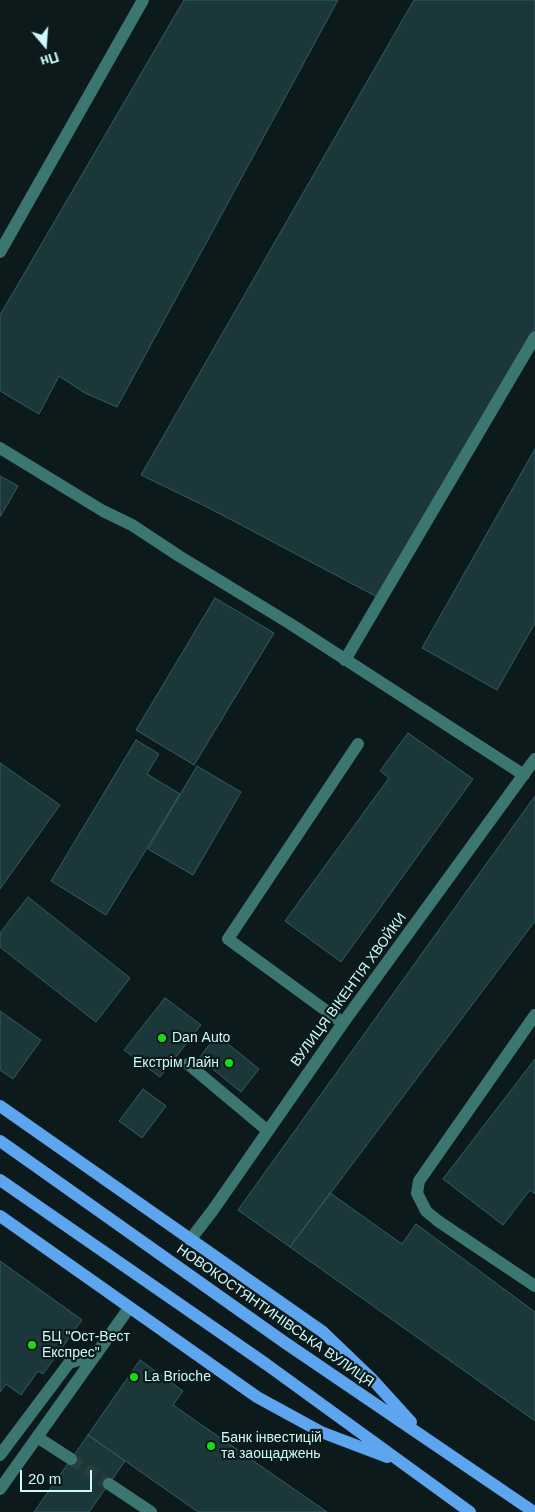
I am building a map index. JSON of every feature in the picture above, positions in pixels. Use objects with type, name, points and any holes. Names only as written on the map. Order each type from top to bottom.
[{"type":"main road","points":[[0,1106],[323,1332],[372,1378],[424,1437]]},
{"type":"main road","name":"НОВОКОСТЯНТИНІВСЬКА ВУЛИЦЯ","points":[[0,1141],[284,1342],[534,1512]]},
{"type":"main road","points":[[0,1180],[266,1364],[470,1512]]},
{"type":"main road","points":[[0,1216],[256,1397],[322,1432],[402,1463]]},
{"type":"street","points":[[0,252],[143,0]]},
{"type":"street","points":[[345,660],[535,337]]},
{"type":"street","points":[[0,448],[103,510],[132,525],[524,774]]},
{"type":"street","points":[[343,1023],[228,939],[358,744]]},
{"type":"street","name":"ВУЛИЦЯ ВІКЕНТІЯ ХВОЙКИ","points":[[190,1240],[343,1023],[535,759]]},
{"type":"street","points":[[535,1015],[419,1180],[417,1193],[426,1211],[438,1221],[535,1286]]},
{"type":"street","points":[[188,1064],[268,1131]]},
{"type":"street","points":[[0,1489],[129,1308]]},
{"type":"street","points":[[0,1455],[69,1362],[96,1355]]},
{"type":"street","points":[[37,1437],[71,1459]]},
{"type":"street","points":[[109,1484],[151,1512]]},
{"type":"building","points":[[184,0],[338,0],[117,407],[85,393],[59,376],[39,414],[0,391],[0,315]]},
{"type":"building","points":[[414,0],[535,0],[535,328],[381,599],[209,508],[141,475]]},
{"type":"building","points":[[535,449],[535,623],[497,690],[422,648]]},
{"type":"building","points":[[0,476],[18,486],[0,517]]},
{"type":"building","points":[[215,598],[274,633],[194,765],[136,730]]},
{"type":"building","points":[[408,733],[473,779],[341,962],[285,921],[389,778],[380,771]]},
{"type":"building","points":[[136,740],[159,754],[147,774],[180,794],[106,915],[51,881]]},
{"type":"building","points":[[0,763],[60,805],[0,889]]},
{"type":"building","points":[[197,766],[241,792],[193,875],[148,849]]},
{"type":"building","points":[[535,796],[535,921],[290,1247],[238,1210]]},
{"type":"building","points":[[28,897],[130,978],[96,1022],[0,947],[0,933]]},
{"type":"building","name":"Dan Auto","points":[[165,998],[201,1025],[160,1077],[124,1050]]},
{"type":"building","points":[[0,1011],[41,1040],[13,1079],[0,1070]]},
{"type":"building","name":"Екстрім Лайн","points":[[217,1035],[259,1069],[241,1092],[199,1058]]},
{"type":"building","points":[[535,1059],[535,1194],[530,1190],[503,1225],[443,1179]]},
{"type":"building","points":[[143,1089],[166,1106],[142,1138],[119,1121]]},
{"type":"building","points":[[330,1193],[402,1244],[416,1224],[535,1312],[535,1421],[290,1247]]},
{"type":"building","name":"БЦ \"Ост-Вест Експрес\"","points":[[0,1261],[82,1320],[43,1374],[38,1371],[21,1395],[6,1384],[0,1392]]},
{"type":"building","points":[[140,1360],[183,1391],[173,1405],[327,1512],[198,1512],[88,1435]]},
{"type":"building","points":[[88,1435],[125,1461],[89,1512],[34,1512]]},
{"type":"tunnel","points":[[71,1459],[109,1484]]},
{"type":"place","name":"Dan Auto","points":[[162,1038]]},
{"type":"place","name":"Екстрім Лайн","points":[[229,1063]]},
{"type":"place","name":"БЦ \"Ост-Вест Експрес\"","points":[[32,1345]]},
{"type":"place","name":"La Brioche","points":[[134,1377]]},
{"type":"place","name":"Банк інвестицій та заощаджень","points":[[211,1446]]}]
